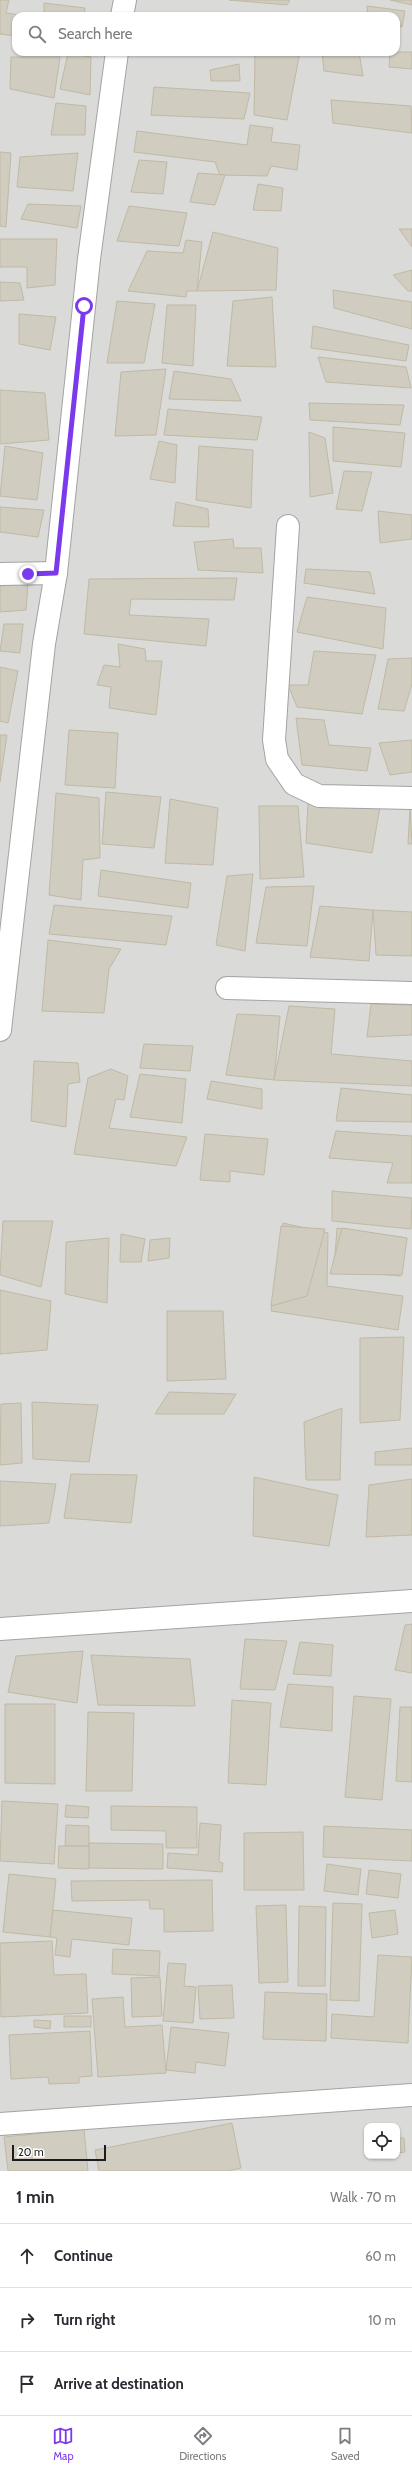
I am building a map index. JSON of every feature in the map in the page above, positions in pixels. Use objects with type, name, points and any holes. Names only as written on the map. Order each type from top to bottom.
[{"type":"street","points":[[123,12],[125,0]]},
{"type":"street","points":[[0,1030],[44,651],[56,573],[88,259],[116,56]]},
{"type":"street","points":[[288,526],[274,740],[277,759],[294,784],[319,796],[412,798]]},
{"type":"street","points":[[0,574],[56,573]]},
{"type":"street","points":[[227,988],[412,993]]},
{"type":"street","points":[[0,1629],[412,1601]]},
{"type":"street","points":[[0,2124],[412,2095]]},
{"type":"shaded area","points":[[0,0],[412,0],[412,2171],[0,2171]]},
{"type":"building","points":[[0,0],[9,0],[6,13],[12,14],[12,36],[0,34]]},
{"type":"building","points":[[229,0],[290,0],[287,5]]},
{"type":"building","points":[[390,0],[412,0],[412,5]]},
{"type":"building","points":[[44,3],[85,8],[84,12],[44,12]]},
{"type":"building","points":[[367,6],[405,11],[402,27],[400,27],[400,12],[368,12]]},
{"type":"building","points":[[400,52],[412,52],[412,69],[389,67],[390,56],[400,56]]},
{"type":"building","points":[[67,56],[91,57],[90,95],[60,89]]},
{"type":"building","points":[[255,56],[299,56],[287,120],[254,115]]},
{"type":"building","points":[[322,56],[360,56],[363,76],[324,71]]},
{"type":"building","points":[[11,57],[60,57],[54,98],[10,89]]},
{"type":"building","points":[[239,64],[240,81],[211,81],[210,70]]},
{"type":"building","points":[[154,87],[250,93],[244,119],[151,115]]},
{"type":"building","points":[[331,100],[411,106],[412,133],[333,123]]},
{"type":"building","points":[[56,103],[86,106],[85,135],[51,135]]},
{"type":"building","points":[[250,125],[273,128],[271,142],[300,145],[297,170],[271,166],[267,176],[220,175],[215,162],[134,152],[137,131],[247,145]]},
{"type":"building","points":[[0,152],[11,153],[6,227],[0,226]]},
{"type":"building","points":[[78,153],[73,191],[17,187],[20,157]]},
{"type":"building","points":[[139,160],[167,162],[163,194],[131,192]]},
{"type":"building","points":[[198,173],[225,175],[215,205],[190,202]]},
{"type":"building","points":[[258,184],[283,188],[281,211],[253,210]]},
{"type":"building","points":[[28,204],[81,206],[77,228],[21,219]]},
{"type":"building","points":[[129,206],[187,213],[179,246],[117,241]]},
{"type":"building","points":[[399,229],[412,229],[412,247]]},
{"type":"building","points":[[213,232],[278,248],[276,290],[197,291]]},
{"type":"building","points":[[0,239],[57,239],[55,285],[27,288],[27,267],[0,267]]},
{"type":"building","points":[[186,240],[202,242],[197,291],[187,291],[186,297],[128,291],[147,251],[183,253]]},
{"type":"building","points":[[412,270],[412,291],[408,291],[393,275]]},
{"type":"building","points":[[0,282],[20,283],[24,300],[0,301]]},
{"type":"building","points":[[333,290],[412,302],[412,329],[334,308]]},
{"type":"building","points":[[272,297],[276,367],[227,366],[233,301]]},
{"type":"building","points":[[117,301],[155,304],[144,363],[107,363]]},
{"type":"building","points":[[167,305],[196,305],[193,366],[162,363]]},
{"type":"building","points":[[19,314],[56,317],[50,350],[19,344]]},
{"type":"building","points":[[313,326],[409,345],[406,361],[311,348]]},
{"type":"building","points":[[318,357],[406,367],[411,388],[326,382]]},
{"type":"building","points":[[166,369],[156,435],[115,436],[121,372]]},
{"type":"building","points":[[174,371],[231,379],[241,401],[169,399]]},
{"type":"building","points":[[0,390],[45,393],[49,440],[0,444]]},
{"type":"building","points":[[309,403],[404,405],[400,425],[310,420]]},
{"type":"building","points":[[168,409],[262,417],[257,440],[164,435]]},
{"type":"building","points":[[333,427],[405,433],[401,467],[333,461]]},
{"type":"building","points":[[309,432],[325,438],[333,493],[310,497]]},
{"type":"building","points":[[159,441],[177,445],[175,483],[150,479]]},
{"type":"building","points":[[5,446],[43,453],[37,500],[0,496]]},
{"type":"building","points":[[199,446],[253,450],[251,508],[196,500]]},
{"type":"building","points":[[344,471],[372,472],[362,511],[336,509]]},
{"type":"building","points":[[176,502],[208,509],[209,527],[173,526]]},
{"type":"building","points":[[0,507],[44,510],[38,537],[0,532]]},
{"type":"building","points":[[378,511],[412,515],[412,539],[380,543]]},
{"type":"building","points":[[233,539],[234,548],[261,548],[263,573],[198,570],[194,542]]},
{"type":"building","points":[[306,569],[370,572],[375,594],[304,583]]},
{"type":"building","points":[[237,578],[234,600],[131,599],[129,615],[209,619],[206,646],[84,634],[89,579]]},
{"type":"building","points":[[28,584],[26,610],[0,612],[0,586]]},
{"type":"building","points":[[307,597],[386,608],[383,649],[297,632]]},
{"type":"building","points":[[4,624],[23,624],[20,653],[0,651]]},
{"type":"building","points":[[118,644],[145,649],[146,661],[162,661],[156,715],[109,708],[111,687],[97,685],[104,665],[120,667]]},
{"type":"building","points":[[314,651],[376,655],[362,714],[297,707],[288,685],[308,685]]},
{"type":"building","points":[[412,658],[412,684],[404,711],[378,709],[388,659]]},
{"type":"building","points":[[0,667],[18,671],[8,723],[0,721]]},
{"type":"building","points":[[296,718],[324,720],[329,745],[371,748],[367,771],[302,765]]},
{"type":"building","points":[[69,730],[118,733],[115,788],[65,785]]},
{"type":"building","points":[[0,735],[7,735],[0,782]]},
{"type":"building","points":[[412,740],[412,772],[390,775],[379,743]]},
{"type":"building","points":[[106,792],[161,797],[154,848],[102,844]]},
{"type":"building","points":[[56,793],[99,798],[100,858],[83,860],[81,900],[49,895]]},
{"type":"building","points":[[170,799],[218,808],[213,865],[165,863]]},
{"type":"building","points":[[308,802],[380,807],[372,853],[306,843]]},
{"type":"building","points":[[259,806],[298,806],[304,877],[260,879]]},
{"type":"building","points":[[410,807],[412,844],[408,844]]},
{"type":"building","points":[[101,870],[191,883],[188,908],[98,896]]},
{"type":"building","points":[[253,874],[245,951],[216,945],[227,876]]},
{"type":"building","points":[[314,886],[307,946],[256,943],[266,887]]},
{"type":"building","points":[[54,905],[172,916],[166,945],[49,934]]},
{"type":"building","points":[[320,906],[373,910],[369,961],[310,957]]},
{"type":"building","points":[[373,910],[412,912],[412,956],[376,955]]},
{"type":"building","points":[[48,940],[121,949],[109,969],[104,1013],[42,1011]]},
{"type":"building","points":[[371,1004],[412,1005],[412,1035],[367,1037]]},
{"type":"building","points":[[289,1006],[335,1009],[331,1054],[412,1061],[412,1086],[274,1080]]},
{"type":"building","points":[[237,1014],[280,1016],[274,1080],[226,1075]]},
{"type":"building","points":[[144,1044],[193,1046],[190,1071],[140,1068]]},
{"type":"building","points":[[34,1061],[78,1063],[80,1082],[68,1084],[66,1127],[31,1121]]},
{"type":"building","points":[[111,1069],[128,1076],[124,1100],[116,1099],[109,1128],[187,1137],[176,1166],[74,1154],[88,1078]]},
{"type":"building","points":[[140,1074],[186,1079],[182,1123],[130,1117]]},
{"type":"building","points":[[211,1081],[262,1089],[262,1109],[207,1099]]},
{"type":"building","points":[[341,1088],[412,1095],[412,1122],[336,1121]]},
{"type":"building","points":[[336,1131],[412,1136],[412,1183],[387,1183],[393,1163],[329,1158]]},
{"type":"building","points":[[205,1134],[268,1139],[264,1175],[230,1171],[230,1182],[200,1180]]},
{"type":"building","points":[[332,1191],[412,1198],[411,1229],[332,1221]]},
{"type":"building","points":[[3,1221],[53,1221],[41,1287],[0,1275]]},
{"type":"building","points":[[283,1223],[328,1233],[327,1286],[403,1296],[398,1330],[271,1311]]},
{"type":"building","points":[[281,1226],[325,1229],[307,1296],[271,1306]]},
{"type":"building","points":[[337,1228],[407,1238],[400,1276],[334,1270]]},
{"type":"building","points":[[342,1228],[407,1238],[402,1275],[330,1274]]},
{"type":"building","points":[[121,1234],[145,1239],[141,1262],[120,1262]]},
{"type":"building","points":[[109,1238],[107,1303],[65,1294],[66,1242]]},
{"type":"building","points":[[170,1238],[169,1258],[148,1261],[150,1240]]},
{"type":"building","points":[[0,1290],[51,1301],[47,1350],[0,1354]]},
{"type":"building","points":[[167,1311],[223,1311],[226,1379],[167,1381]]},
{"type":"building","points":[[404,1337],[400,1420],[360,1423],[360,1338]]},
{"type":"building","points":[[169,1392],[236,1394],[224,1414],[155,1414]]},
{"type":"building","points":[[32,1402],[98,1405],[89,1462],[33,1459]]},
{"type":"building","points":[[21,1403],[22,1463],[0,1465],[1,1404]]},
{"type":"building","points":[[342,1408],[340,1480],[306,1480],[304,1422]]},
{"type":"building","points":[[412,1448],[412,1465],[375,1465],[375,1452]]},
{"type":"building","points":[[71,1474],[137,1475],[131,1523],[64,1518]]},
{"type":"building","points":[[254,1477],[338,1495],[329,1546],[253,1536]]},
{"type":"building","points":[[412,1479],[412,1535],[366,1537],[369,1485]]},
{"type":"building","points":[[0,1481],[56,1484],[49,1523],[0,1526]]},
{"type":"building","points":[[412,1624],[412,1673],[395,1670],[405,1625]]},
{"type":"building","points":[[245,1639],[287,1641],[275,1690],[240,1689]]},
{"type":"building","points":[[300,1642],[333,1645],[331,1676],[293,1674]]},
{"type":"building","points":[[83,1651],[77,1703],[8,1692],[16,1656]]},
{"type":"building","points":[[91,1655],[190,1659],[195,1706],[98,1705]]},
{"type":"building","points":[[288,1684],[333,1687],[332,1731],[280,1727]]},
{"type":"building","points":[[354,1696],[391,1699],[382,1800],[345,1797]]},
{"type":"building","points":[[232,1700],[271,1703],[266,1785],[228,1783]]},
{"type":"building","points":[[5,1704],[55,1704],[55,1784],[5,1783]]},
{"type":"building","points":[[400,1707],[412,1707],[412,1782],[396,1781]]},
{"type":"building","points":[[88,1712],[134,1713],[132,1791],[86,1791]]},
{"type":"building","points":[[2,1801],[58,1804],[54,1864],[0,1861]]},
{"type":"building","points":[[66,1805],[89,1807],[88,1818],[65,1817]]},
{"type":"building","points":[[111,1806],[197,1807],[197,1848],[166,1848],[166,1831],[111,1830]]},
{"type":"building","points":[[200,1823],[221,1825],[219,1862],[223,1863],[222,1872],[167,1868],[168,1853],[198,1855]]},
{"type":"building","points":[[66,1825],[89,1826],[89,1846],[65,1846]]},
{"type":"building","points":[[324,1826],[412,1830],[412,1861],[323,1857]]},
{"type":"building","points":[[303,1832],[304,1890],[244,1890],[244,1833]]},
{"type":"building","points":[[89,1843],[163,1844],[163,1869],[89,1868]]},
{"type":"building","points":[[59,1846],[89,1846],[89,1869],[58,1868]]},
{"type":"building","points":[[327,1864],[361,1869],[358,1895],[324,1891]]},
{"type":"building","points":[[369,1870],[401,1874],[398,1898],[366,1894]]},
{"type":"building","points":[[9,1874],[56,1879],[50,1937],[3,1932]]},
{"type":"building","points":[[212,1880],[213,1931],[164,1932],[164,1909],[150,1909],[149,1900],[72,1901],[71,1881]]},
{"type":"building","points":[[333,1903],[362,1904],[359,2001],[330,2000]]},
{"type":"building","points":[[286,1905],[288,1982],[259,1983],[256,1906]]},
{"type":"building","points":[[299,1906],[326,1907],[325,1986],[298,1986]]},
{"type":"building","points":[[53,1910],[132,1918],[129,1945],[72,1939],[70,1957],[55,1955],[57,1938],[50,1937]]},
{"type":"building","points":[[395,1910],[398,1934],[372,1938],[369,1913]]},
{"type":"building","points":[[52,1941],[54,1975],[86,1974],[88,2013],[1,2017],[0,1943]]},
{"type":"building","points":[[113,1949],[160,1951],[159,1976],[112,1974]]},
{"type":"building","points":[[378,1955],[412,1957],[408,2043],[331,2038],[332,2014],[374,2017]]},
{"type":"building","points":[[168,1963],[186,1964],[184,1986],[196,1987],[193,2023],[163,2021]]},
{"type":"building","points":[[160,1977],[162,2016],[132,2017],[131,1978]]},
{"type":"building","points":[[232,1985],[234,2018],[200,2019],[198,1986]]},
{"type":"building","points":[[265,1992],[327,1994],[326,2041],[263,2039]]},
{"type":"building","points":[[123,1997],[125,2027],[162,2025],[166,2073],[98,2077],[92,1999]]},
{"type":"building","points":[[64,2016],[91,2016],[91,2027],[64,2027]]},
{"type":"building","points":[[34,2020],[51,2021],[50,2029],[34,2027]]},
{"type":"building","points":[[171,2027],[229,2033],[225,2066],[196,2062],[195,2073],[166,2070]]},
{"type":"building","points":[[90,2031],[92,2076],[79,2077],[79,2083],[49,2084],[48,2077],[11,2079],[9,2035]]},
{"type":"building","points":[[232,2123],[241,2168],[228,2171],[99,2171],[95,2150]]},
{"type":"building","points":[[84,2129],[88,2171],[8,2171],[4,2137]]},
{"type":"building","points":[[400,2138],[404,2138],[405,2152],[400,2153]]},
{"type":"route","points":[[28,574],[56,573],[84,306]]}]
